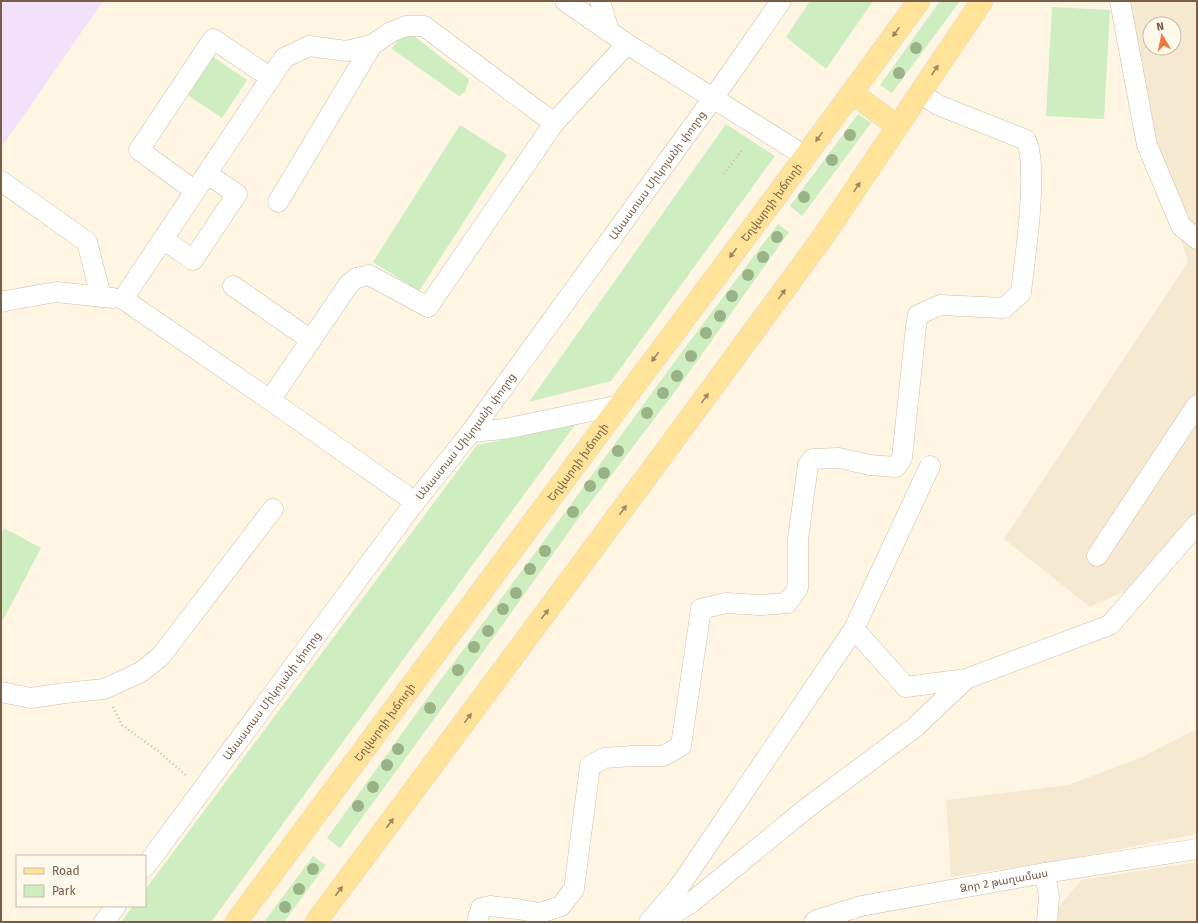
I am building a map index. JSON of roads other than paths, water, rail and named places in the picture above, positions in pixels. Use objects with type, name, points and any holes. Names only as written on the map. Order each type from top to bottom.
[{"type":"main road","name":"Եղվարդի խճուղի","points":[[236,922],[919,1]]},
{"type":"main road","points":[[316,922],[666,452],[823,237],[982,1]]},
{"type":"main road","points":[[852,92],[897,126]]},
{"type":"street","points":[[565,1],[627,44],[805,156]]},
{"type":"street","points":[[600,1],[609,31]]},
{"type":"street","name":"Անաստաս Միկոյանի փողոց","points":[[146,866],[415,502],[471,432],[714,98],[781,1]]},
{"type":"street","points":[[1120,1],[1147,145],[1181,226],[1197,239]]},
{"type":"street","points":[[123,299],[284,58],[309,46],[346,51],[372,45],[391,32],[406,26],[424,26],[554,123]]},
{"type":"street","points":[[195,192],[139,150],[165,110],[213,39],[271,78]]},
{"type":"street","points":[[270,400],[349,284],[356,278],[369,275],[428,307],[554,123],[627,44]]},
{"type":"street","points":[[278,202],[372,45]]},
{"type":"street","points":[[477,922],[481,908],[490,906],[540,913],[561,906],[570,895],[574,889],[590,766],[604,758],[663,756],[681,746],[701,609],[726,603],[760,605],[787,603],[798,588],[798,540],[808,466],[813,458],[839,458],[870,465],[896,467],[902,458],[918,315],[940,305],[1004,308],[1021,293],[1031,198],[1029,148],[1026,140],[938,105],[920,93]]},
{"type":"street","points":[[163,239],[193,260],[237,194],[207,174]]},
{"type":"street","points":[[1,181],[88,242],[101,296]]},
{"type":"street","points":[[233,286],[311,340]]},
{"type":"street","points":[[1,302],[56,292],[123,299],[415,502]]},
{"type":"street","points":[[471,432],[504,429],[620,405]]},
{"type":"street","points":[[1097,556],[1197,405]]},
{"type":"street","points":[[649,922],[680,887],[854,629],[930,466]]},
{"type":"street","points":[[1,692],[31,698],[104,688],[141,672],[161,656],[273,509]]},
{"type":"street","points":[[854,629],[906,687],[966,679],[1110,624],[1197,524]]},
{"type":"street","points":[[661,922],[692,902],[807,808],[914,728],[966,679]]},
{"type":"street","name":"Ձոր 2 թաղամաս","points":[[814,922],[861,906],[1045,873],[1197,848]]},
{"type":"street","points":[[1045,873],[1049,897],[1047,922]]},
{"type":"street","points":[[104,922],[115,907]]}]
